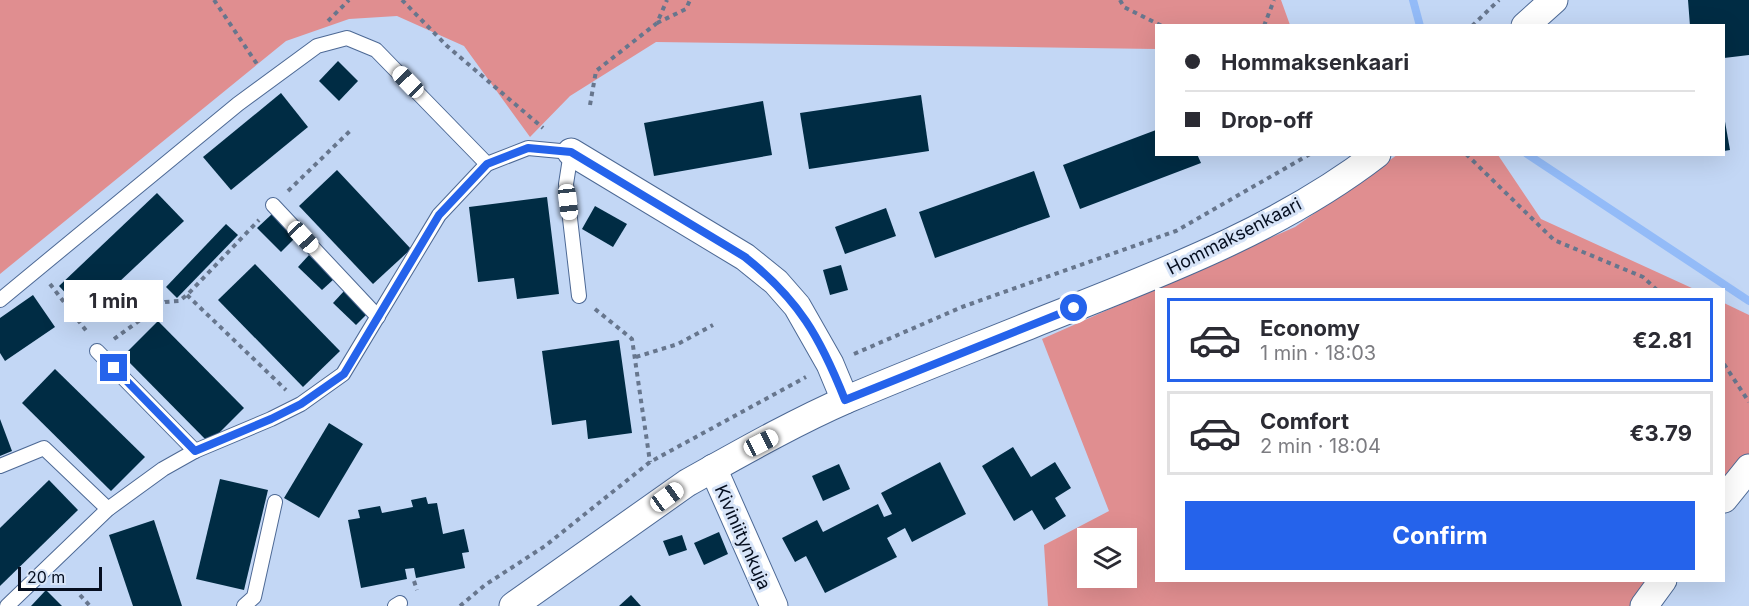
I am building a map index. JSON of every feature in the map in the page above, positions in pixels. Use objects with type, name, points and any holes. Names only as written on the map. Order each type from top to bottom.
[{"type":"street","points":[[1527,24],[1554,0]]},
{"type":"street","points":[[571,152],[745,257],[776,282],[797,306],[830,364],[845,400]]},
{"type":"street","name":"Hommaksenkaari","points":[[513,606],[687,483],[713,468],[845,400],[1176,267],[1258,227],[1352,174],[1374,156]]},
{"type":"street","name":"Kiviniitynkuja","points":[[713,468],[774,606]]},
{"type":"street","points":[[1725,498],[1749,468]]},
{"type":"street","points":[[1644,606],[1662,582]]},
{"type":"lane","points":[[0,300],[269,81],[317,46],[347,38],[376,50],[487,164]]},
{"type":"lane","points":[[7,606],[108,509],[163,469],[195,451],[301,404],[344,374],[439,215],[487,164],[528,148],[571,152],[566,184],[579,296]]},
{"type":"lane","points":[[273,205],[378,317]]},
{"type":"lane","points":[[97,351],[195,451]]},
{"type":"lane","points":[[0,466],[44,448],[108,509]]},
{"type":"lane","points":[[244,606],[254,597],[275,502]]},
{"type":"path","points":[[214,0],[269,81]]},
{"type":"path","points":[[402,0],[447,46],[571,152]]},
{"type":"path","points":[[657,23],[667,0]]},
{"type":"path","points":[[590,105],[596,71],[657,23],[686,9],[690,0]]},
{"type":"path","points":[[1120,0],[1124,7],[1157,24]]},
{"type":"path","points":[[1265,24],[1274,0]]},
{"type":"path","points":[[1474,24],[1499,0]]},
{"type":"path","points":[[39,270],[87,332],[97,351],[165,303],[179,301],[187,295],[273,205],[351,130]]},
{"type":"path","points":[[1468,156],[1554,240],[1643,276],[1655,288]]},
{"type":"path","points":[[187,295],[301,404]]},
{"type":"path","points":[[579,296],[632,339],[650,462]]},
{"type":"path","points":[[636,357],[678,344],[713,325]]},
{"type":"path","points":[[1725,365],[1749,402]]},
{"type":"path","points":[[80,594],[90,606]]},
{"type":"shaded area","points":[[0,0],[1281,0],[1290,24],[1155,24],[1155,49],[656,42],[570,96],[530,137],[464,46],[397,16],[349,19],[286,41],[0,274]]},
{"type":"shaded area","points":[[1396,156],[1499,156],[1541,219],[1692,288],[1157,288],[1295,227]]},
{"type":"shaded area","points":[[1155,289],[1155,582],[1662,582],[1644,606],[1048,606],[1044,545],[1109,511],[1042,339]]},
{"type":"shaded area","points":[[1725,303],[1749,315],[1749,468],[1725,498]]},
{"type":"building","points":[[1688,0],[1749,0],[1749,55],[1725,58],[1725,24],[1690,24]]},
{"type":"building","points":[[338,61],[358,81],[339,101],[319,81]]},
{"type":"building","points":[[281,93],[308,127],[231,190],[203,157]]},
{"type":"building","points":[[921,95],[929,151],[809,169],[800,113]]},
{"type":"building","points":[[763,101],[772,155],[654,176],[644,123]]},
{"type":"building","points":[[1725,122],[1730,150],[1725,151]]},
{"type":"building","points":[[1155,130],[1155,156],[1198,156],[1201,163],[1080,209],[1063,165]]},
{"type":"building","points":[[337,170],[411,249],[373,284],[299,206]]},
{"type":"building","points":[[1034,171],[1050,217],[935,258],[919,212]]},
{"type":"building","points":[[157,193],[184,221],[85,314],[59,286]]},
{"type":"building","points":[[547,197],[559,294],[517,299],[514,278],[478,282],[469,207]]},
{"type":"building","points":[[595,206],[627,224],[613,247],[582,229]]},
{"type":"building","points":[[886,208],[896,236],[845,254],[835,227]]},
{"type":"building","points":[[272,214],[295,238],[281,252],[257,228]]},
{"type":"building","points":[[226,224],[238,235],[177,298],[166,287]]},
{"type":"building","points":[[309,255],[334,279],[322,290],[298,267]]},
{"type":"building","points":[[255,264],[340,351],[303,387],[218,300]]},
{"type":"building","points":[[841,265],[848,290],[830,295],[823,270]]},
{"type":"building","points":[[345,290],[369,312],[356,325],[333,303]]},
{"type":"building","points":[[33,295],[55,327],[5,361],[0,353],[0,318]]},
{"type":"building","points":[[158,321],[244,408],[209,443],[123,356]]},
{"type":"building","points":[[619,340],[632,433],[588,439],[586,420],[552,425],[542,351]]},
{"type":"building","points":[[55,369],[145,457],[111,491],[22,403]]},
{"type":"building","points":[[0,419],[12,451],[0,456]]},
{"type":"building","points":[[329,423],[363,444],[319,518],[284,498]]},
{"type":"building","points":[[1013,447],[1031,477],[1055,462],[1071,488],[1055,498],[1066,516],[1044,530],[1032,510],[1014,521],[982,466]]},
{"type":"building","points":[[940,462],[966,514],[912,542],[905,528],[887,538],[897,557],[825,593],[806,556],[795,562],[782,538],[817,520],[823,532],[878,504],[884,517],[892,514],[881,493]]},
{"type":"building","points":[[839,464],[850,489],[823,501],[812,476]]},
{"type":"building","points":[[220,479],[268,490],[244,590],[196,579]]},
{"type":"building","points":[[49,480],[78,510],[0,586],[0,528]]},
{"type":"building","points":[[426,497],[428,504],[437,503],[443,534],[464,529],[469,552],[462,553],[465,568],[416,578],[414,568],[405,569],[407,579],[361,588],[348,520],[360,518],[358,510],[380,506],[382,513],[413,507],[411,500]]},
{"type":"building","points":[[154,520],[182,606],[133,606],[109,535]]},
{"type":"building","points":[[719,532],[728,554],[704,565],[694,543]]},
{"type":"building","points":[[682,535],[687,550],[669,556],[663,541]]},
{"type":"building","points":[[46,590],[62,606],[31,606]]},
{"type":"building","points":[[631,595],[641,606],[619,606]]},
{"type":"waterway","points":[[1413,0],[1419,24]]},
{"type":"waterway","points":[[1530,156],[1749,301]]},
{"type":"route","points":[[114,368],[195,451],[301,404],[344,374],[439,215],[487,164],[528,148],[571,152],[745,257],[776,282],[797,306],[830,364],[845,400],[1074,308]]}]
